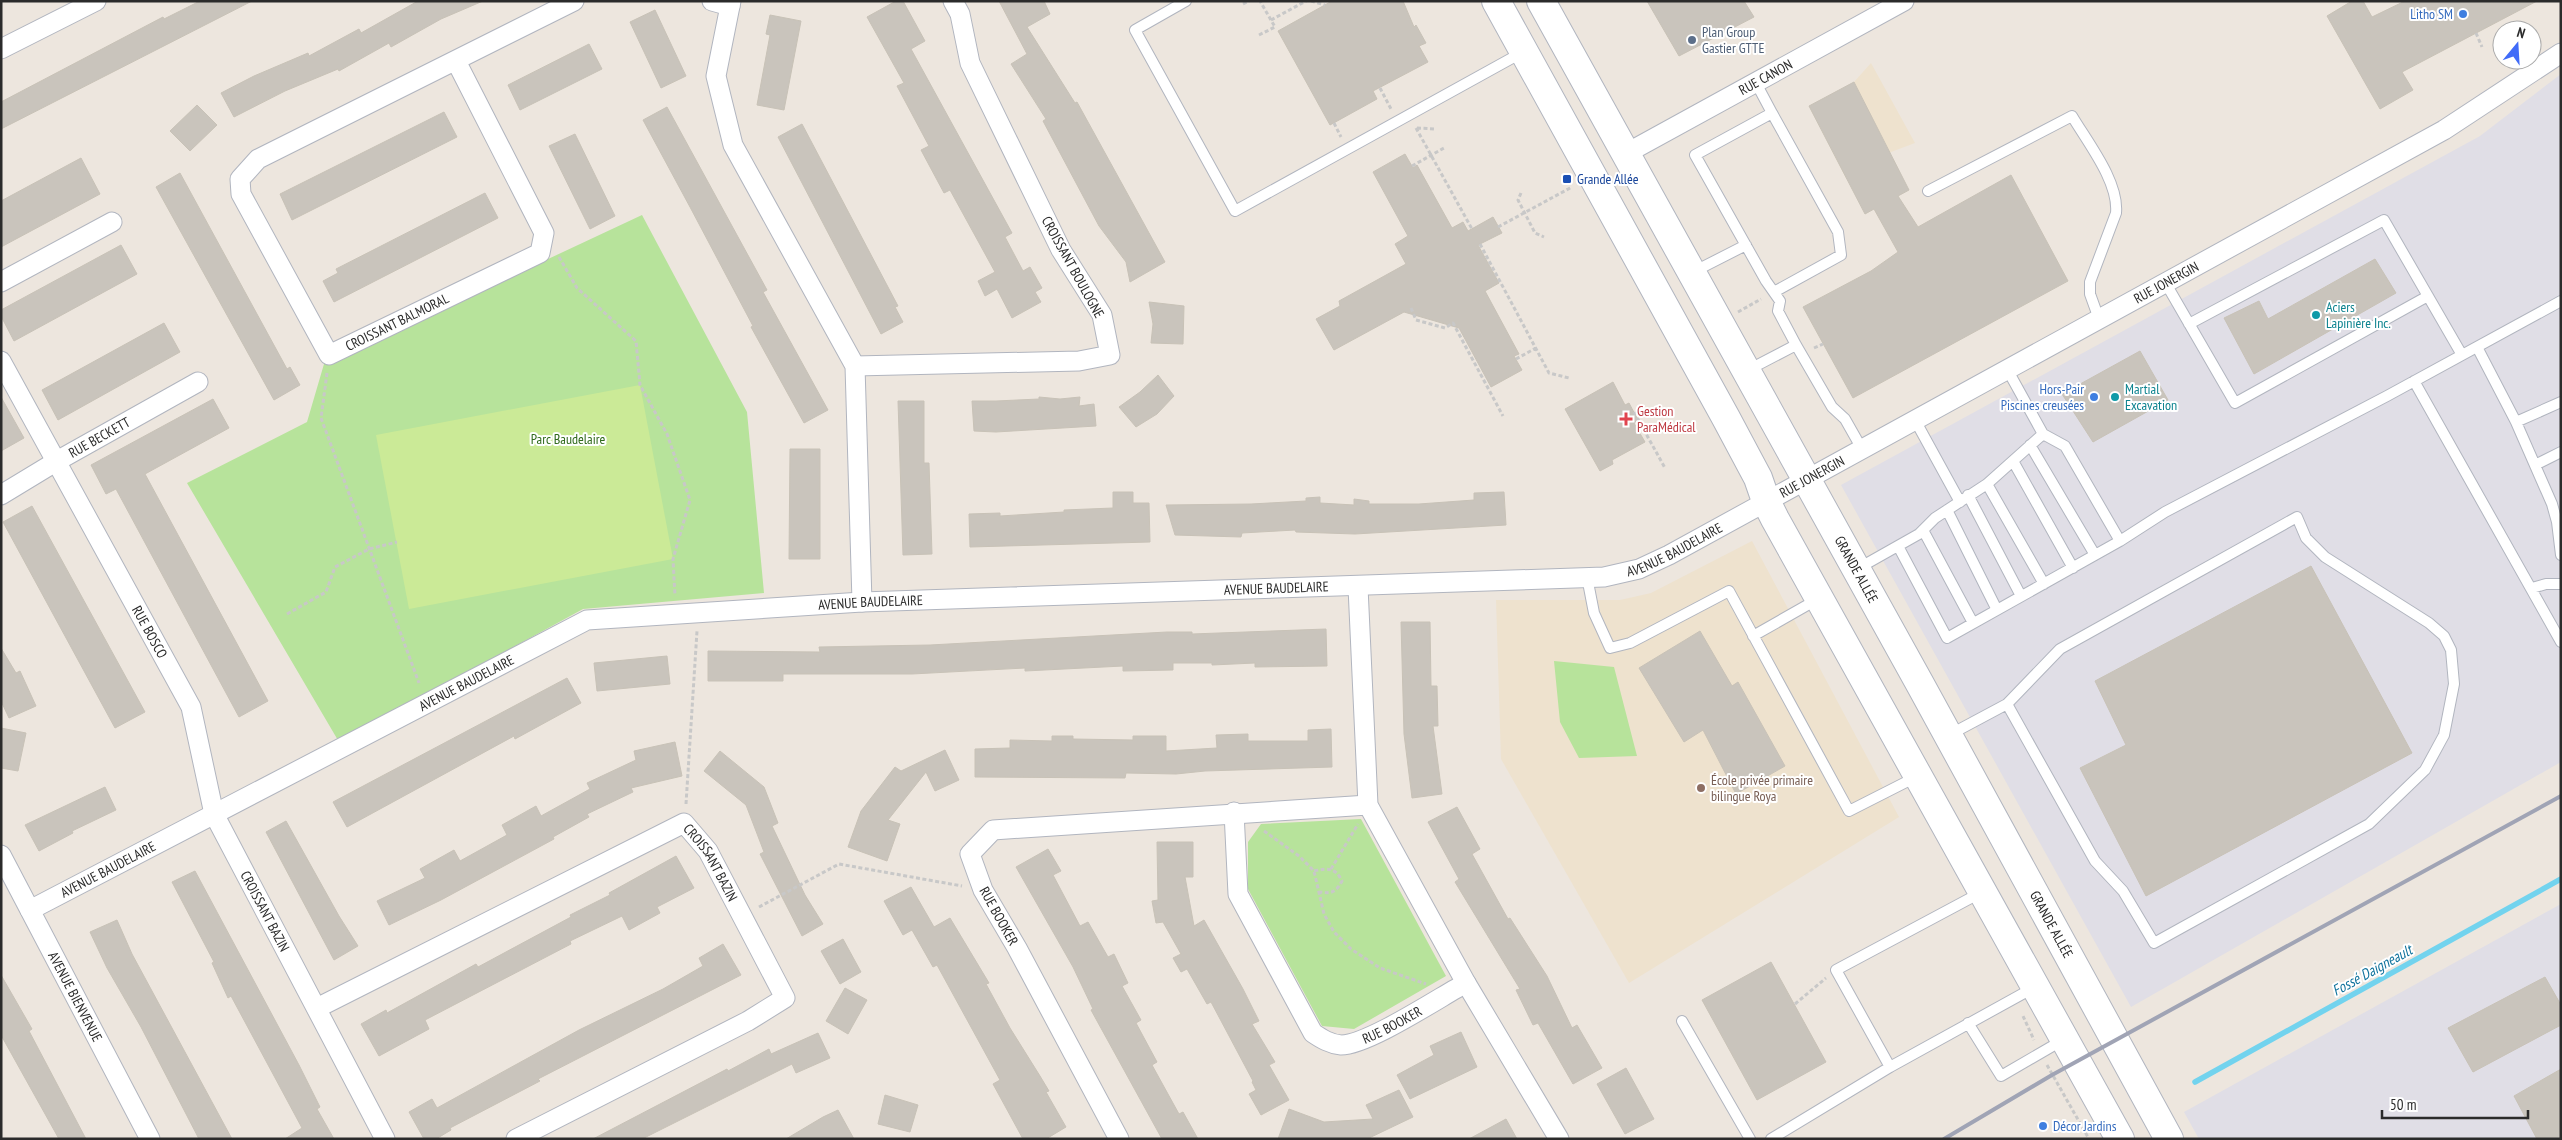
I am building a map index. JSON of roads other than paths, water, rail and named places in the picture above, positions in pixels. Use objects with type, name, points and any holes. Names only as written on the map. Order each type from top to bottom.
[{"type":"main road","points":[[1496,1],[1746,455],[1758,478],[1766,501],[1819,598],[2120,1139]]},
{"type":"main road","name":"GRANDE ALLÉE","points":[[1541,1],[1807,479],[2169,1139]]},
{"type":"street","points":[[1,49],[96,1]]},
{"type":"street","name":"CROISSANT BALMORAL","points":[[456,61],[544,233],[540,253],[329,355],[241,194],[240,179],[258,159],[574,1]]},
{"type":"street","points":[[712,1],[731,4],[716,76],[733,145],[854,366],[862,602]]},
{"type":"street","name":"CROISSANT BOULOGNE","points":[[854,366],[1079,361],[1110,354],[1102,315],[1061,250],[970,63],[960,14],[953,1]]},
{"type":"street","name":"RUE CANON","points":[[1627,153],[1904,1]]},
{"type":"street","name":"RUE JONERGIN","points":[[1766,501],[2444,130],[2561,53]]},
{"type":"street","points":[[1,282],[112,222]]},
{"type":"street","name":"RUE BOSCO","points":[[1,361],[191,707],[214,814]]},
{"type":"street","name":"RUE BECKETT","points":[[1,495],[57,461],[198,382]]},
{"type":"street","name":"AVENUE BAUDELAIRE","points":[[30,910],[587,620],[862,602],[1358,587],[1616,575],[1650,564],[1766,501]]},
{"type":"street","points":[[1358,587],[1368,805],[1466,982],[1559,1139]]},
{"type":"street","name":"RUE BOOKER","points":[[1119,1139],[1017,948],[983,890],[970,854],[992,830],[1234,812],[1368,805]]},
{"type":"street","name":"RUE BOOKER","points":[[1234,812],[1238,894],[1313,1033],[1328,1042],[1342,1045],[1364,1040],[1466,982]]},
{"type":"street","name":"CROISSANT BAZIN","points":[[214,814],[385,1139]]},
{"type":"street","name":"CROISSANT BAZIN","points":[[317,1008],[684,823],[708,851],[785,998],[748,1021],[516,1139]]},
{"type":"street","name":"AVENUE BIENVENUE","points":[[1,855],[150,1139]]},
{"type":"lane","points":[[1186,1],[1135,30],[1235,211],[1524,51]]},
{"type":"lane","points":[[1756,83],[1838,232],[1841,255],[1774,292]]},
{"type":"lane","points":[[1772,113],[1695,155],[1780,301],[1778,311],[1796,345],[1832,408],[1845,419],[1862,449]]},
{"type":"lane","points":[[1928,191],[2072,116],[2113,186],[2117,204],[2116,213],[2090,282],[2090,294],[2099,319]]},
{"type":"lane","points":[[2189,324],[2384,220],[2462,355]]},
{"type":"lane","points":[[1692,273],[1746,245]]},
{"type":"lane","points":[[2166,282],[2235,403],[2428,296]]},
{"type":"lane","points":[[1898,546],[1947,638],[2120,541],[2165,512],[2561,301]]},
{"type":"lane","points":[[1746,371],[1796,345]]},
{"type":"lane","points":[[2477,347],[2516,422],[2535,466],[2557,522],[2561,555]]},
{"type":"lane","points":[[2007,369],[2043,434],[2064,446],[2120,541]]},
{"type":"lane","points":[[2414,381],[2561,642]]},
{"type":"lane","points":[[2516,422],[2561,402]]},
{"type":"lane","points":[[1915,420],[1960,502]]},
{"type":"lane","points":[[1856,569],[1923,530],[1935,518],[1987,484],[2043,434]]},
{"type":"lane","points":[[2030,445],[2095,555]]},
{"type":"lane","points":[[2535,466],[2561,452]]},
{"type":"lane","points":[[2013,461],[2073,568]]},
{"type":"lane","points":[[1987,484],[2044,584]]},
{"type":"lane","points":[[1968,495],[2022,596]]},
{"type":"lane","points":[[1947,510],[1997,610]]},
{"type":"lane","points":[[1948,735],[2007,704],[2060,649],[2297,517],[2306,538],[2325,557],[2422,618],[2444,636],[2451,650],[2454,665],[2450,710],[2444,735],[2434,756],[2425,770],[2368,824],[2154,943],[2123,890],[2095,860],[2007,704]]},
{"type":"lane","points":[[1923,530],[1973,623]]},
{"type":"lane","points":[[1587,577],[1594,613],[1610,648],[1630,643],[1729,591],[1850,812],[1919,775]]},
{"type":"lane","points":[[2532,588],[2546,584],[2561,584]]},
{"type":"lane","points":[[1753,636],[1819,598]]},
{"type":"lane","points":[[1890,1068],[1836,970],[1983,891]]},
{"type":"lane","points":[[1771,1139],[1968,1023],[2036,987]]},
{"type":"lane","points":[[1682,1021],[1750,1139]]},
{"type":"lane","points":[[1968,1023],[2001,1076],[2065,1039]]},
{"type":"waterway","name":"Fossé Daigneault","points":[[2195,1082],[2561,879]]},
{"type":"railway","points":[[1944,1139],[2052,1075],[2561,796]]},
{"type":"place","name":"Litho SM","points":[[2463,14]]},
{"type":"place","name":"Plan Group Gastier GTTE","points":[[1692,40]]},
{"type":"place","name":"Grande Allée","points":[[1567,179]]},
{"type":"place","name":"Aciers Lapinière Inc.","points":[[2316,315]]},
{"type":"place","name":"Hors-Pair Piscines creusées","points":[[2094,397]]},
{"type":"place","name":"Martial Excavation","points":[[2115,397]]},
{"type":"place","name":"Gestion ParaMédical","points":[[1626,419]]},
{"type":"place","name":"École privée primaire bilingue Roya","points":[[1701,788]]},
{"type":"place","name":"Décor Jardins","points":[[2043,1126]]},
{"type":"park label","name":"Parc Baudelaire","points":[[568,439]]}]
